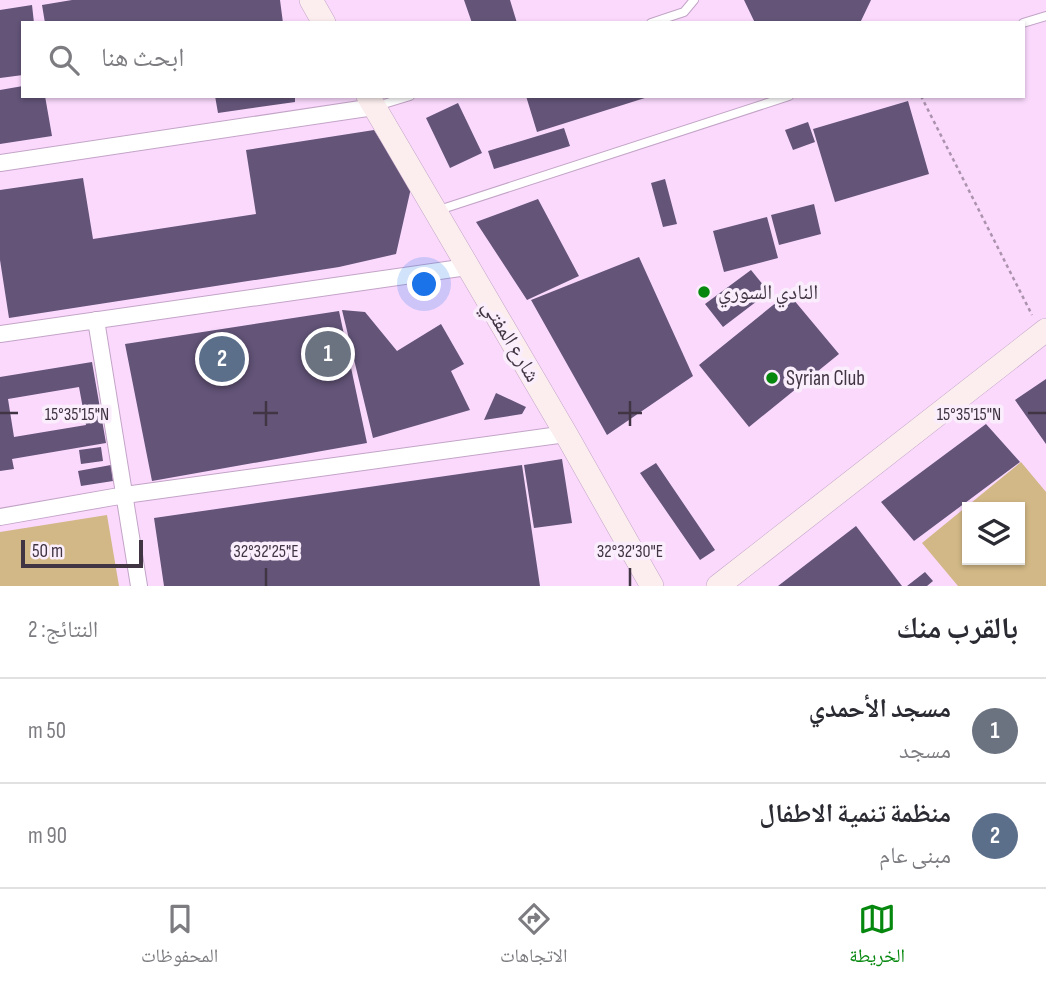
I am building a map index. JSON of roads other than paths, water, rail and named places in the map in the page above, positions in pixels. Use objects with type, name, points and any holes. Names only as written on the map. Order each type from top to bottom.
[{"type":"street","points":[[311,0],[323,21]]},
{"type":"street","points":[[0,163],[371,102]]},
{"type":"street","name":"شارع المفتي","points":[[371,102],[652,586]]},
{"type":"street","points":[[0,334],[467,267]]},
{"type":"street","points":[[96,320],[139,586]]},
{"type":"street","points":[[718,586],[1044,332]]},
{"type":"street","points":[[0,517],[125,495],[566,434]]},
{"type":"lane","points":[[657,21],[684,12],[694,0]]},
{"type":"lane","points":[[1025,22],[1046,16]]},
{"type":"lane","points":[[371,102],[398,98]]},
{"type":"lane","points":[[436,211],[783,98]]},
{"type":"place","name":"النادي السوري","points":[[704,292]]},
{"type":"place","name":"مسجد الأحمدي","points":[[328,354]]},
{"type":"place","name":"منظمة تنمية الاطفال","points":[[222,359]]},
{"type":"place","name":"Syrian Club","points":[[772,378]]}]
